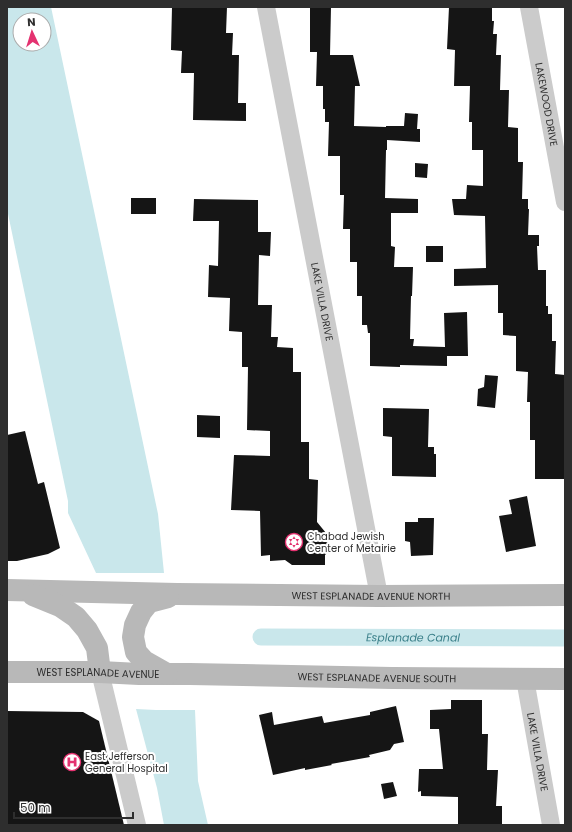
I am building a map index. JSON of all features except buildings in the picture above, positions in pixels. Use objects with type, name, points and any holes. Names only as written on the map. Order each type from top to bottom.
[{"type":"main road","points":[[14,590],[177,594]]},
{"type":"main road","points":[[14,590],[60,606],[76,617],[87,630],[97,648],[100,672]]},
{"type":"main road","name":"WEST ESPLANADE AVENUE NORTH","points":[[177,594],[379,596],[565,595]]},
{"type":"main road","points":[[167,674],[144,661],[136,652],[133,637],[135,626],[141,612],[149,602],[177,594]]},
{"type":"main road","name":"WEST ESPLANADE AVENUE","points":[[7,672],[190,674]]},
{"type":"main road","name":"WEST ESPLANADE AVENUE SOUTH","points":[[190,674],[392,678],[565,679]]},
{"type":"street","name":"LAKE VILLA DRIVE","points":[[266,7],[379,596]]},
{"type":"street","name":"LAKEWOOD DRIVE","points":[[529,7],[565,202]]},
{"type":"street","points":[[100,672],[136,825]]},
{"type":"street","name":"LAKE VILLA DRIVE","points":[[526,679],[551,825]]},
{"type":"water","points":[[7,7],[51,7],[158,514],[164,573],[96,573],[68,513],[68,501],[7,209]]},
{"type":"water","points":[[136,709],[195,710],[198,781],[208,825],[164,825],[157,788]]},
{"type":"waterway","name":"Esplanade Canal","points":[[261,637],[565,638]]},
{"type":"place","name":"Chabad Jewish Center of Metairie","points":[[294,542]]},
{"type":"place","name":"East Jefferson General Hospital","points":[[72,762]]}]
